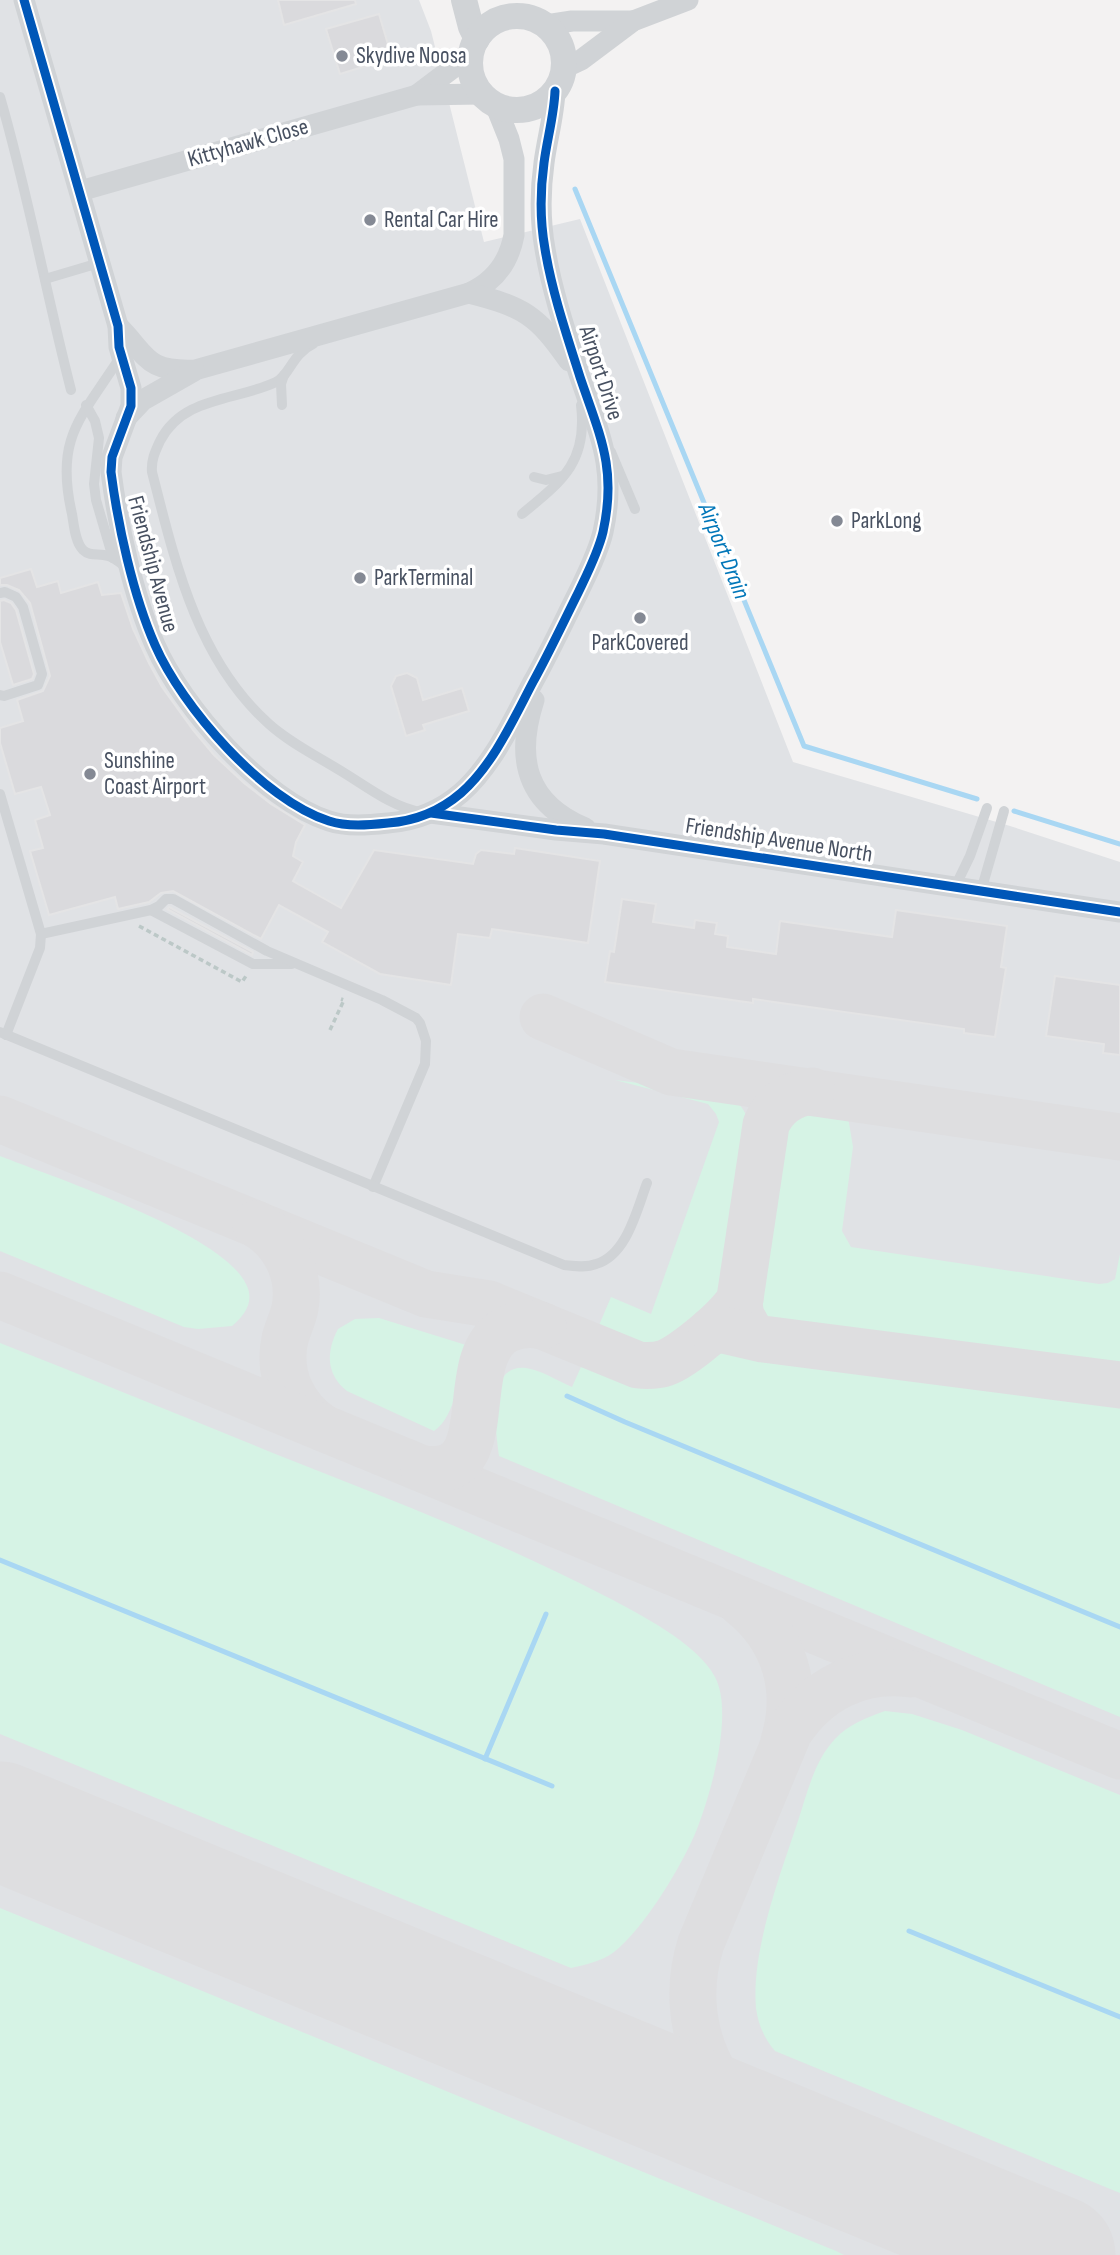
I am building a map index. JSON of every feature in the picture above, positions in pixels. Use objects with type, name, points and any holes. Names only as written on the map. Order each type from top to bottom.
[{"type":"street","name":"Friendship Avenue","points":[[24,0],[80,191],[131,387],[131,406],[112,457],[111,472],[131,571],[150,634],[166,668],[212,732],[253,773],[319,818],[338,824],[394,823],[431,813],[459,794],[485,765],[547,656]]},
{"type":"street","points":[[464,0],[474,47],[475,83],[489,99],[509,139],[514,159],[512,247],[491,281],[469,293]]},
{"type":"street","points":[[489,99],[507,109],[534,107],[545,100],[559,79],[633,21],[688,0]]},
{"type":"street","points":[[474,47],[485,29],[496,21],[523,14],[572,21],[633,21]]},
{"type":"street","points":[[523,14],[556,37],[563,51],[559,79]]},
{"type":"street","name":"Kittyhawk Close","points":[[416,95],[474,47]]},
{"type":"street","name":"Airport Drive","points":[[547,656],[594,559],[603,534],[608,496],[606,452],[552,278],[541,223],[541,187],[559,79]]},
{"type":"street","name":"Kittyhawk Close","points":[[80,191],[416,95],[489,99]]},
{"type":"street","name":"Friendship Avenue","points":[[125,420],[143,400],[195,370],[469,293]]},
{"type":"street","points":[[469,293],[503,302],[530,314],[550,332],[581,378]]},
{"type":"street","name":"Friendship Avenue","points":[[119,337],[150,361],[177,370],[195,370]]},
{"type":"street","name":"Friendship Avenue North","points":[[547,656],[527,722],[525,761],[529,775],[534,788],[556,812],[584,828],[604,834]]},
{"type":"street","name":"Friendship Avenue North","points":[[431,813],[604,834],[1120,912]]},
{"type":"lane","points":[[0,97],[17,155],[71,390]]},
{"type":"lane","points":[[45,279],[99,263]]},
{"type":"lane","points":[[282,405],[281,384],[295,357],[310,345],[387,317]]},
{"type":"lane","points":[[119,337],[117,362],[86,405],[69,440],[66,462],[69,504],[80,547],[89,554],[113,558],[131,571]]},
{"type":"lane","points":[[284,375],[277,381],[208,402],[180,416],[163,435],[154,454],[152,472],[188,598],[204,637],[220,665],[271,726],[393,803],[406,809],[431,813]]},
{"type":"lane","points":[[522,514],[568,472],[583,437],[581,378]]},
{"type":"lane","points":[[86,405],[95,421],[99,438],[94,470],[95,492],[113,558]]},
{"type":"lane","points":[[595,417],[635,509]]},
{"type":"lane","points":[[534,477],[546,480],[559,478],[568,472]]},
{"type":"lane","points":[[0,593],[5,592],[16,597],[23,607],[42,674],[38,685],[0,695]]},
{"type":"lane","points":[[0,794],[41,934],[40,948],[3,1034],[564,1265],[584,1267],[599,1264],[614,1254],[629,1229],[647,1182]]},
{"type":"lane","points":[[955,887],[970,856],[987,808]]},
{"type":"lane","points":[[981,891],[1004,811]]},
{"type":"lane","points":[[41,934],[151,910],[166,899],[173,899],[267,951],[382,1000],[416,1018],[426,1041],[425,1064],[373,1187]]},
{"type":"lane","points":[[151,910],[253,964],[297,964]]},
{"type":"shaded area","name":"Sunshine Coast Airport","points":[[0,0],[419,0],[431,31],[484,242],[580,219],[793,762],[1010,826],[1120,862],[1120,2255],[0,2255]]},
{"type":"green space","points":[[615,1080],[726,1094],[743,1109],[750,1130],[729,1282],[725,1292],[721,1300],[699,1322],[672,1340],[656,1346],[633,1344],[597,1330],[611,1297],[651,1314],[719,1122],[708,1104]]},
{"type":"green space","points":[[810,1106],[847,1111],[853,1147],[842,1231],[851,1247],[1099,1284],[1115,1279],[1120,1254],[1120,1373],[781,1328],[762,1316],[756,1305],[779,1134],[790,1115]]},
{"type":"green space","points":[[0,1156],[135,1209],[205,1246],[231,1265],[246,1284],[249,1302],[245,1312],[232,1326],[198,1329],[184,1327],[0,1251]]},
{"type":"green space","points":[[379,1318],[466,1345],[448,1415],[434,1431],[347,1391],[335,1377],[330,1354],[338,1329],[355,1319]]},
{"type":"green space","points":[[0,1343],[486,1540],[566,1576],[634,1611],[666,1630],[695,1653],[715,1677],[720,1692],[721,1731],[714,1775],[697,1829],[682,1860],[650,1912],[626,1942],[604,1958],[571,1968],[0,1734]]},
{"type":"green space","points":[[719,1343],[1120,1396],[1120,1717],[499,1456],[496,1401],[504,1376],[513,1369],[532,1369],[572,1387],[585,1358],[627,1375],[655,1380],[682,1370]]},
{"type":"green space","points":[[885,1711],[912,1714],[962,1730],[1120,1795],[1120,2193],[775,2051],[765,2036],[756,2008],[762,1938],[775,1889],[812,1778],[822,1757],[840,1734],[858,1722]]},
{"type":"green space","points":[[0,1908],[836,2251],[844,2255],[0,2255]]},
{"type":"building","points":[[278,0],[355,0],[356,4],[284,25]]},
{"type":"building","points":[[379,14],[392,58],[340,74],[326,29]]},
{"type":"building","name":"Sunshine Coast Airport","points":[[31,569],[37,587],[58,581],[61,593],[98,582],[102,595],[121,593],[133,629],[149,663],[162,687],[193,730],[214,755],[244,783],[305,825],[296,842],[293,856],[303,862],[293,881],[341,908],[374,850],[473,864],[476,854],[481,850],[514,854],[515,848],[600,861],[588,943],[492,929],[490,938],[458,934],[451,985],[380,974],[322,942],[328,932],[279,905],[261,939],[173,891],[161,893],[149,902],[118,909],[115,897],[49,915],[30,851],[43,848],[35,820],[50,815],[41,787],[15,794],[0,743],[0,728],[23,721],[17,700],[43,691],[50,676],[30,603],[19,590],[0,585],[0,578]]},
{"type":"building","points":[[0,601],[11,603],[16,610],[34,674],[32,679],[13,685],[0,642]]},
{"type":"building","points":[[407,673],[417,678],[423,700],[462,688],[469,711],[423,725],[425,730],[406,736],[391,686],[396,676]]},
{"type":"building","points":[[622,899],[656,904],[653,922],[694,928],[695,920],[717,923],[715,934],[728,936],[727,947],[776,954],[780,921],[892,937],[896,910],[1007,926],[1001,967],[1006,968],[995,1037],[964,1033],[964,1029],[753,999],[753,1003],[605,982],[610,951],[614,952]]},
{"type":"building","points":[[169,907],[253,952],[252,955],[167,909]]},
{"type":"building","points":[[1055,976],[1120,985],[1120,1055],[1103,1053],[1104,1044],[1046,1036]]},
{"type":"waterway","name":"Airport Drain","points":[[575,189],[804,746],[977,799]]},
{"type":"waterway","name":"Airport Drain","points":[[1014,811],[1120,844]]},
{"type":"waterway","points":[[567,1396],[1120,1627]]},
{"type":"waterway","points":[[0,1560],[552,1786]]},
{"type":"waterway","points":[[485,1759],[546,1614]]},
{"type":"waterway","points":[[909,1931],[1120,2017]]},
{"type":"taxiway","points":[[543,1017],[671,1072],[1120,1137]]},
{"type":"taxiway","points":[[748,1329],[739,1305],[766,1125],[778,1106],[797,1095],[812,1091]]},
{"type":"taxiway","points":[[0,1119],[426,1294],[489,1304],[638,1365],[662,1364],[683,1353],[718,1325],[740,1299]]},
{"type":"taxiway","points":[[256,1224],[283,1250],[293,1271],[296,1283],[295,1308],[285,1339],[283,1365],[296,1401],[303,1411],[323,1428]]},
{"type":"taxiway","points":[[0,1295],[1120,1756]]},
{"type":"taxiway","points":[[424,1469],[448,1467],[463,1456],[471,1437],[482,1365],[491,1345],[511,1328],[524,1325],[543,1326]]},
{"type":"taxiway","points":[[712,1330],[763,1339],[1120,1385]]},
{"type":"taxiway","points":[[741,1603],[768,1631],[785,1665],[790,1702],[784,1741]]},
{"type":"taxiway","points":[[911,1674],[875,1674],[842,1684],[813,1704],[789,1732],[701,1943],[694,1973],[693,2003],[697,2032],[707,2060],[721,2085],[740,2108],[763,2127],[790,2143],[939,2207]]},
{"type":"runway","points":[[0,1821],[1056,2255]]},
{"type":"cycle path","points":[[24,0],[118,326],[119,347],[131,388],[131,406],[112,457],[111,472],[127,560],[147,625],[168,670],[184,696],[227,748],[278,793],[304,810],[336,823],[373,824],[417,817],[445,805],[472,782],[493,756],[510,726],[578,593],[601,540],[608,489],[604,453],[556,298],[542,228],[543,174],[555,91]]},
{"type":"cycle path","points":[[431,813],[604,834],[1120,912]]},
{"type":"place","name":"Skydive Noosa","points":[[342,56]]},
{"type":"place","name":"Rental Car Hire","points":[[370,220]]},
{"type":"place","name":"ParkLong","points":[[837,521]]},
{"type":"place","name":"ParkTerminal","points":[[360,578]]},
{"type":"place","name":"ParkCovered","points":[[640,618]]},
{"type":"place","name":"Sunshine Coast Airport","points":[[90,774]]}]
